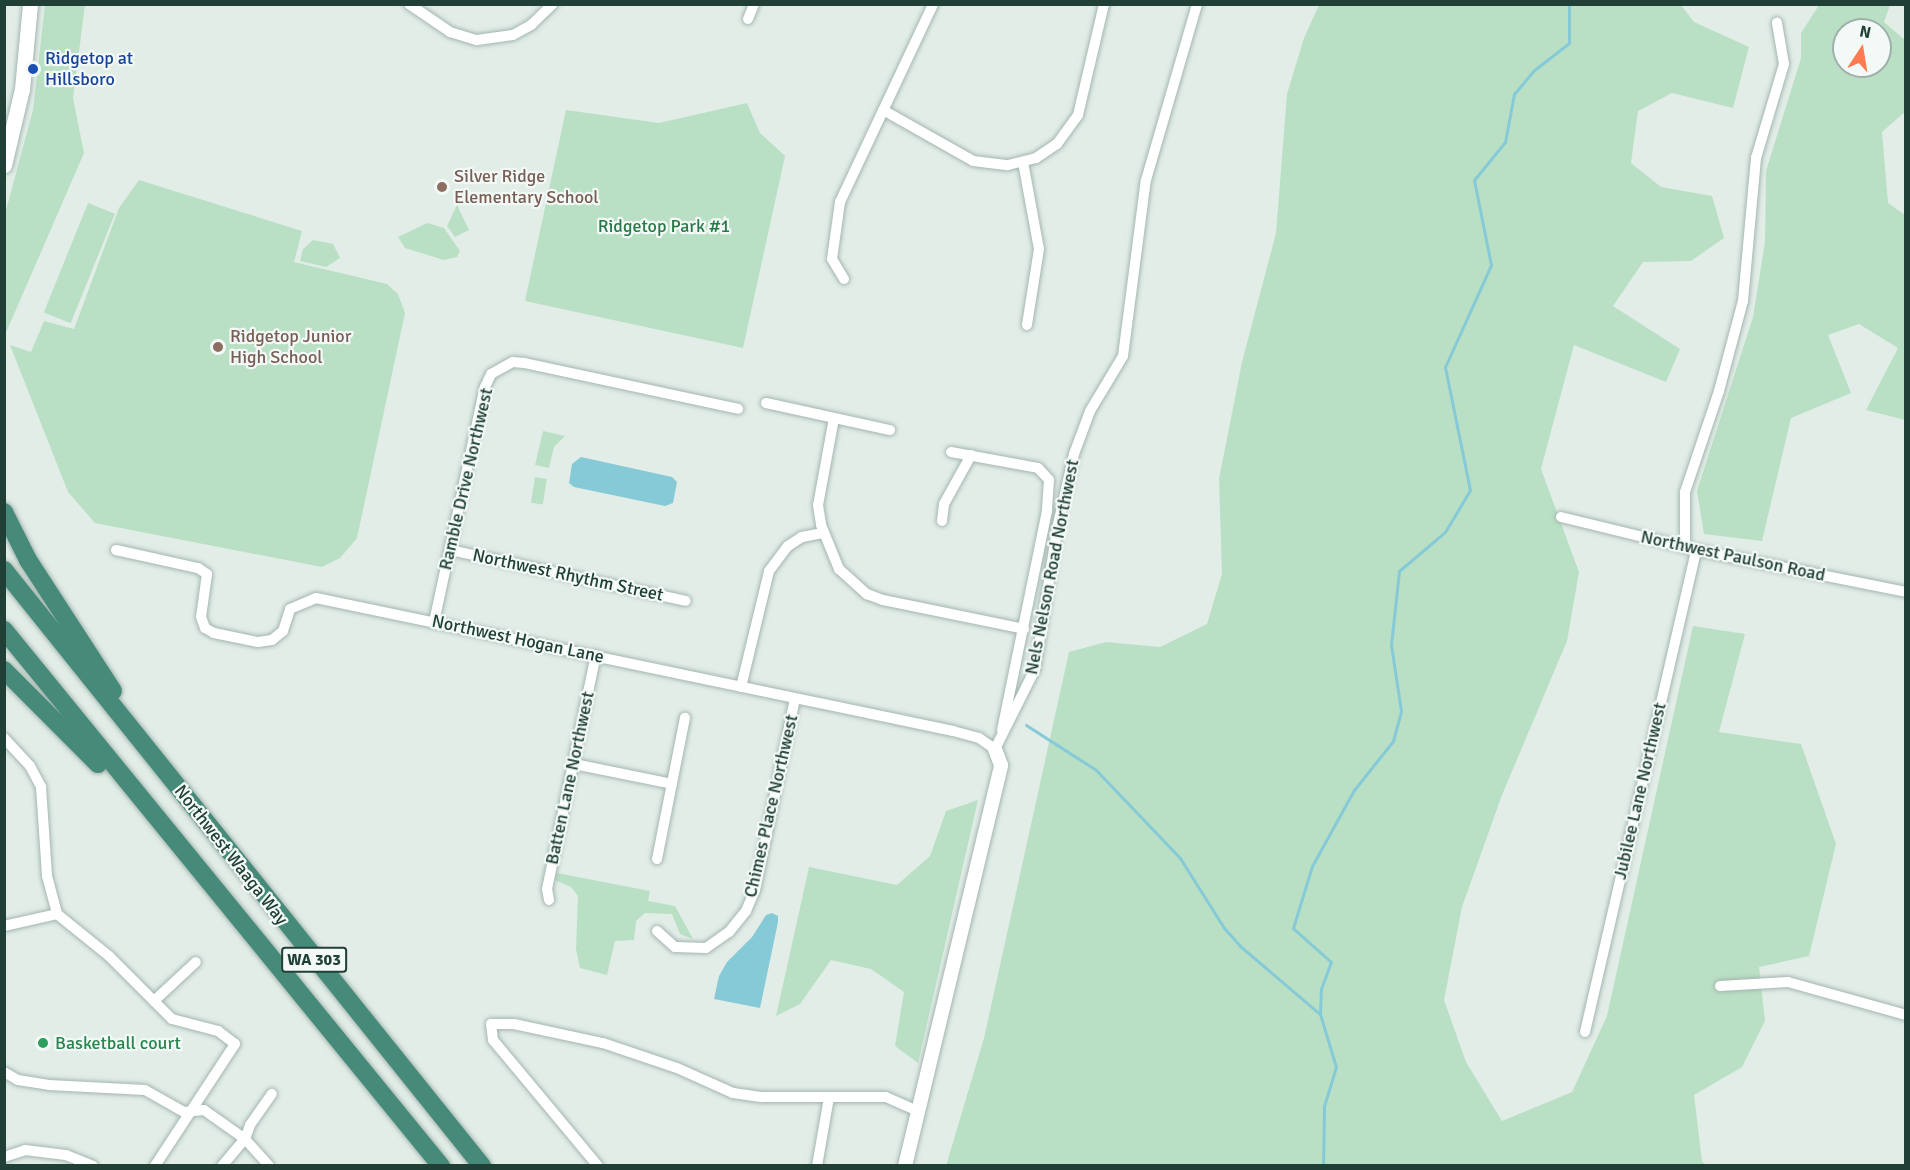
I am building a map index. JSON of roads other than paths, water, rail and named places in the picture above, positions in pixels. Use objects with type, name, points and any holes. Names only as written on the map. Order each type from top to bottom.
[{"type":"highway","points":[[4,513],[28,560],[149,751]]},
{"type":"highway","name":"Northwest Waaga Way","points":[[4,570],[482,1166]]},
{"type":"highway","name":"Northwest Waaga Way","points":[[4,630],[163,829],[441,1166]]},
{"type":"highway","points":[[4,670],[163,829]]},
{"type":"main road","points":[[4,165],[22,89],[30,4]]},
{"type":"street","points":[[410,4],[450,32],[477,40],[513,35],[537,21],[553,4]]},
{"type":"street","points":[[748,19],[754,4]]},
{"type":"street","points":[[844,279],[832,259],[836,218],[849,177],[933,4]]},
{"type":"street","points":[[883,110],[973,161],[994,165],[1023,162],[1057,144],[1078,116],[1104,4]]},
{"type":"street","name":"Nels Nelson Road Northwest","points":[[997,746],[1035,669],[1058,524],[1074,454],[1090,411],[1123,356],[1146,180],[1197,4]]},
{"type":"street","name":"Jubilee Lane Northwest","points":[[1585,1032],[1690,549],[1685,492],[1719,391],[1743,301],[1756,158],[1784,63],[1777,22]]},
{"type":"street","points":[[1023,162],[1039,249],[1027,325]]},
{"type":"street","name":"Ramble Drive Northwest","points":[[434,622],[485,387],[491,374],[502,367],[524,363],[738,410]]},
{"type":"street","points":[[766,403],[890,430]]},
{"type":"street","points":[[834,418],[820,482],[819,516],[839,569],[867,594],[1024,629]]},
{"type":"street","points":[[905,1166],[920,1112],[1001,765],[997,746],[1024,629],[1047,510],[1049,480],[1038,468],[951,452]]},
{"type":"street","points":[[942,521],[944,504],[971,455]]},
{"type":"street","name":"Northwest Paulson Road","points":[[1561,517],[1690,549],[1905,592]]},
{"type":"street","points":[[741,687],[769,571],[788,546],[802,537],[824,533]]},
{"type":"street","name":"Northwest Hogan Lane","points":[[116,550],[198,568],[207,574],[201,617],[205,628],[214,633],[258,642],[272,640],[283,631],[290,609],[316,598],[953,731],[997,746]]},
{"type":"street","name":"Northwest Rhythm Street","points":[[450,550],[686,601]]},
{"type":"street","name":"Batten Lane Northwest","points":[[549,900],[547,889],[596,655]]},
{"type":"street","name":"Chimes Place Northwest","points":[[657,931],[675,947],[706,948],[729,932],[746,911],[755,890],[795,699]]},
{"type":"street","points":[[657,859],[686,718]]},
{"type":"street","points":[[4,738],[30,766],[41,788],[47,876],[57,914],[109,956],[172,1019],[218,1031],[235,1044],[155,1166]]},
{"type":"street","points":[[574,764],[672,784]]},
{"type":"street","points":[[4,926],[57,914]]},
{"type":"street","points":[[154,1001],[196,962]]},
{"type":"street","points":[[1720,986],[1788,982],[1905,1015]]},
{"type":"street","points":[[598,1166],[493,1040],[490,1024],[514,1024],[603,1043],[677,1068],[733,1093],[829,1097],[886,1096],[920,1112]]},
{"type":"street","points":[[4,1072],[18,1080],[49,1085],[145,1090],[183,1112],[204,1110],[245,1139],[269,1166]]},
{"type":"street","points":[[222,1166],[245,1139],[250,1125],[272,1094]]},
{"type":"street","points":[[817,1166],[829,1097]]},
{"type":"street","points":[[4,1157],[25,1150],[66,1155],[93,1166]]},
{"type":"water","points":[[581,457],[672,477],[677,482],[673,503],[665,506],[574,487],[569,483],[572,464]]},
{"type":"water","points":[[772,913],[778,916],[778,922],[760,1008],[714,999],[719,976],[727,962],[752,937],[766,915]]},
{"type":"waterway","points":[[1323,1166],[1324,1106],[1336,1067],[1320,1014],[1321,989],[1331,962],[1293,928],[1312,866],[1354,790],[1393,741],[1401,711],[1391,645],[1399,571],[1445,532],[1470,490],[1445,367],[1491,265],[1474,180],[1505,142],[1514,94],[1533,71],[1569,43],[1569,4]]},
{"type":"waterway","points":[[1026,725],[1096,770],[1180,858],[1224,928],[1240,946],[1320,1014]]},
{"type":"place","name":"Ridgetop at Hillsboro","points":[[33,69]]},
{"type":"place","name":"Silver Ridge Elementary School","points":[[442,187]]},
{"type":"place","name":"Ridgetop Junior High School","points":[[218,347]]},
{"type":"place","name":"Basketball court","points":[[43,1043]]},
{"type":"park label","name":"Ridgetop Park #1","points":[[664,226]]}]
